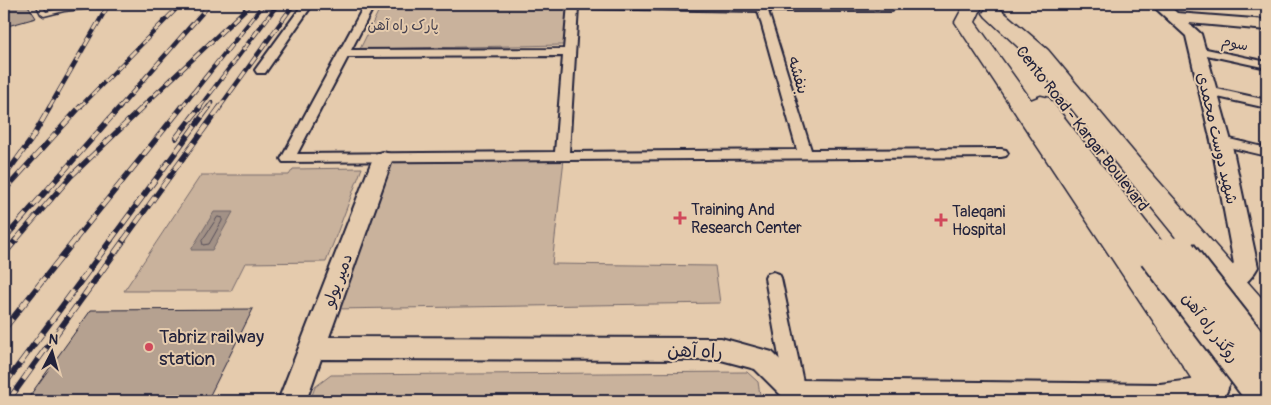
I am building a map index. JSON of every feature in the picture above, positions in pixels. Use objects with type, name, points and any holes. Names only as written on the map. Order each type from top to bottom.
[{"type":"highway","points":[[1214,391],[1156,257],[965,22],[979,7],[1040,55],[1267,326]]},
{"type":"highway","name":"Cento Road - Kargar Boulevard","points":[[979,7],[1156,257]]},
{"type":"highway","points":[[1156,257],[1156,282],[1172,288],[1196,290],[1221,288],[1230,282]]},
{"type":"highway","name":"روگذر راه آهن","points":[[1156,257],[1267,364]]},
{"type":"highway","name":"روگذر راه آهن","points":[[1156,257],[1266,401]]},
{"type":"highway","points":[[1214,391],[1221,365],[1238,355],[1267,352]]},
{"type":"street","points":[[261,70],[308,4]]},
{"type":"street","points":[[370,4],[288,159],[1001,153]]},
{"type":"street","name":"شهید دوست محمدی","points":[[1158,4],[1193,34],[1221,141],[1246,268],[1230,282]]},
{"type":"street","points":[[562,157],[573,5],[888,9]]},
{"type":"street","name":"بنفشه","points":[[762,6],[805,155]]},
{"type":"street","points":[[1173,17],[1267,25]]},
{"type":"street","name":"سوم","points":[[1197,50],[1267,64]]},
{"type":"street","points":[[344,54],[571,52]]},
{"type":"street","points":[[1208,91],[1267,104]]},
{"type":"street","points":[[1221,141],[1267,152]]},
{"type":"street","name":"دمیر یولو","points":[[292,401],[383,158]]},
{"type":"street","points":[[773,278],[796,396],[1006,398],[1160,396],[1214,391]]},
{"type":"street","name":"راه آهن","points":[[312,348],[721,348],[763,360],[796,396]]},
{"type":"lane","points":[[39,4],[44,14],[64,9],[110,4]]},
{"type":"green space","name":"پارک راه آهن","points":[[382,4],[567,4],[564,45],[360,49]]},
{"type":"green space","points":[[564,159],[552,264],[715,266],[720,303],[334,309],[386,161]]},
{"type":"green space","points":[[362,168],[326,262],[245,263],[231,291],[124,291],[201,175],[289,175],[293,169]]},
{"type":"green space","points":[[747,372],[758,382],[761,401],[310,401],[315,387],[331,375]]},
{"type":"water","points":[[214,212],[233,212],[212,250],[191,250]]},
{"type":"building","points":[[4,4],[27,4],[36,18],[4,27]]},
{"type":"building","name":"Tabriz railway station","points":[[253,309],[207,401],[26,401],[91,310]]},
{"type":"railway","points":[[49,108],[109,4]]},
{"type":"railway","points":[[79,108],[181,4]]},
{"type":"railway","points":[[119,108],[210,4]]},
{"type":"railway","points":[[141,108],[251,4]]},
{"type":"railway","points":[[181,108],[264,4]]},
{"type":"railway","points":[[199,108],[278,4]]},
{"type":"railway","points":[[219,108],[294,4]]},
{"type":"railway","points":[[208,108],[212,103]]},
{"type":"railway","points":[[4,177],[31,140],[50,107]]},
{"type":"railway","points":[[4,191],[80,107]]},
{"type":"railway","points":[[4,239],[120,107]]},
{"type":"railway","points":[[15,241],[71,176],[143,107]]},
{"type":"railway","points":[[74,241],[182,107]]},
{"type":"railway","points":[[176,138],[200,107]]},
{"type":"railway","points":[[110,241],[209,107]]},
{"type":"railway","points":[[123,241],[220,107]]},
{"type":"railway","points":[[4,254],[16,240]]},
{"type":"railway","points":[[4,329],[75,240]]},
{"type":"railway","points":[[4,385],[111,240]]},
{"type":"railway","points":[[8,401],[124,240]]},
{"type":"place","name":"Training And Research Center","points":[[680,218]]},
{"type":"place","name":"Taleqani Hospital","points":[[941,220]]},
{"type":"place","name":"Tabriz railway station","points":[[149,347]]}]
